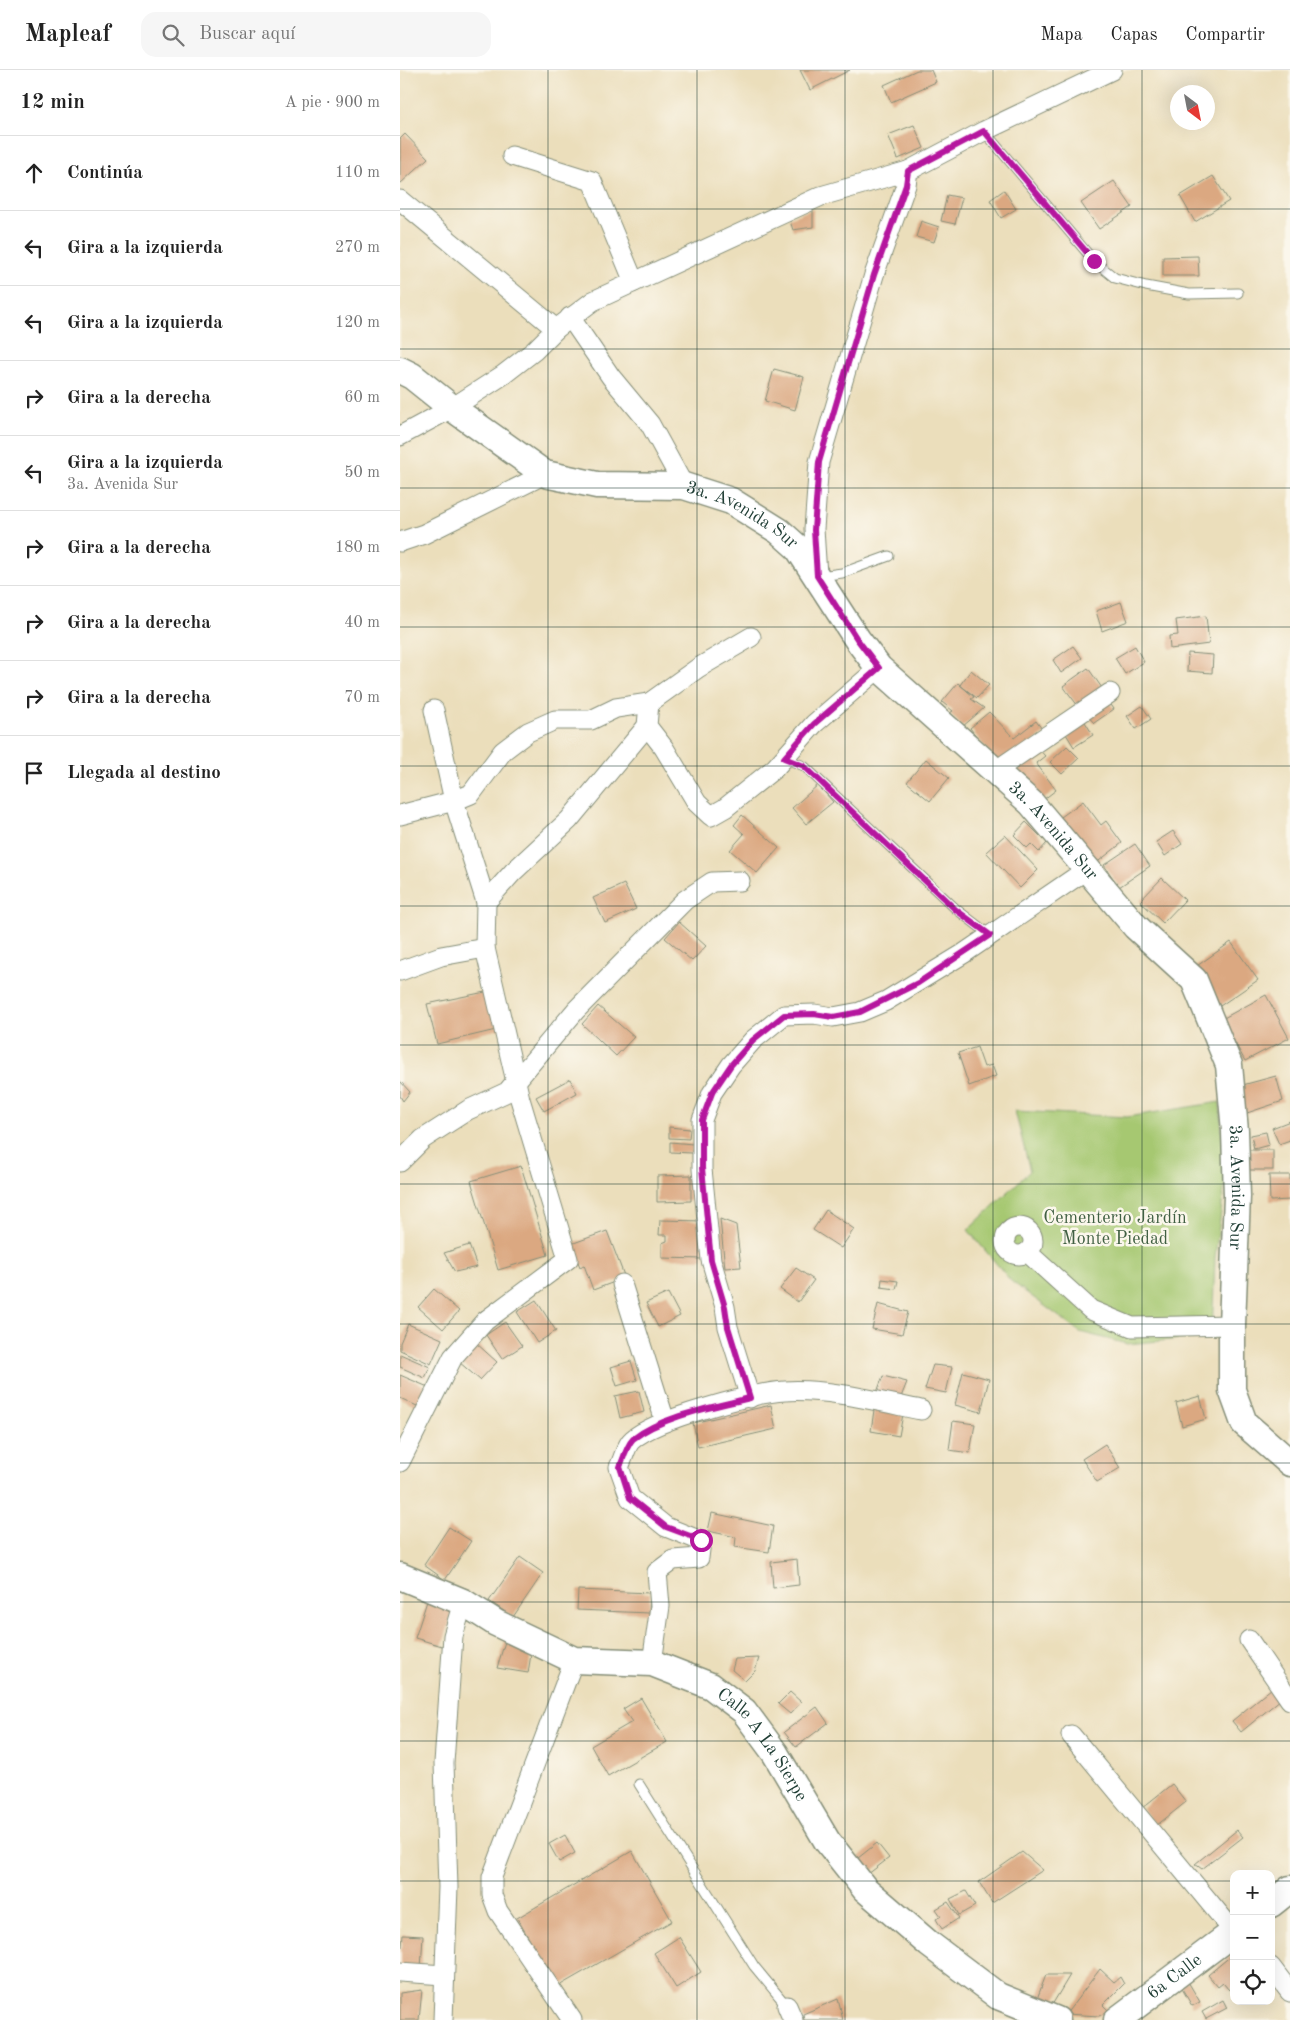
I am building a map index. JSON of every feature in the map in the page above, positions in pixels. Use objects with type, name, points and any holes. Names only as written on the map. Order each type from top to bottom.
[{"type":"street","points":[[400,436],[452,408],[503,375],[534,351],[570,317],[593,301],[821,196],[908,171],[984,131],[1112,70]]},
{"type":"street","points":[[512,156],[592,182],[634,282]]},
{"type":"street","points":[[817,576],[814,530],[819,462],[874,275],[906,185],[908,171]]},
{"type":"street","points":[[400,200],[556,329]]},
{"type":"street","name":"3a. Avenida Sur","points":[[570,317],[611,377],[650,424],[684,486],[731,501],[779,531],[798,548],[857,639],[879,668],[1031,803],[1136,927],[1194,980],[1229,1065],[1236,1130],[1237,1196],[1232,1325],[1232,1390],[1244,1423],[1290,1463]]},
{"type":"street","points":[[400,370],[412,376],[452,408],[545,474],[597,485],[684,486]]},
{"type":"street","points":[[400,542],[424,534],[545,474]]},
{"type":"street","points":[[400,814],[454,801],[471,794],[504,751],[528,732],[555,720],[591,720],[616,708],[649,703],[698,668],[751,637]]},
{"type":"street","points":[[647,726],[664,748],[697,803],[711,816],[725,808],[784,758],[814,724],[879,668]]},
{"type":"street","points":[[995,772],[1110,693]]},
{"type":"street","points":[[486,902],[513,872],[569,820],[647,726],[649,703]]},
{"type":"street","points":[[400,1462],[453,1357],[485,1321],[568,1259],[520,1099],[518,1082],[485,948],[486,902],[454,801],[434,710]]},
{"type":"street","points":[[750,1398],[728,1327],[725,1307],[711,1260],[702,1168],[702,1120],[712,1093],[731,1065],[753,1040],[784,1015],[814,1014],[833,1017],[860,1012],[918,983],[1086,870]]},
{"type":"street","points":[[400,1162],[423,1139],[468,1110],[507,1092],[518,1082],[576,1010],[686,900],[712,882],[740,881]]},
{"type":"street","points":[[400,971],[442,956],[485,948]]},
{"type":"street","points":[[1027,1252],[1091,1310],[1132,1327],[1232,1325]]},
{"type":"street","points":[[622,1284],[666,1422]]},
{"type":"street","points":[[652,1663],[660,1606],[658,1572],[673,1560],[699,1558],[701,1540],[666,1527],[630,1498],[620,1467],[632,1440],[666,1422],[701,1410],[785,1391],[866,1400],[921,1410]]},
{"type":"street","name":"Calle A La Sierpe","points":[[400,1576],[463,1602],[496,1623],[574,1660],[652,1663],[711,1686],[744,1711],[775,1753],[827,1842],[865,1889],[936,1950],[998,1996],[1057,2020]]},
{"type":"street","points":[[443,2020],[448,1887],[444,1763],[453,1636],[463,1602]]},
{"type":"street","points":[[1249,1640],[1290,1700]]},
{"type":"street","points":[[572,2020],[498,1911],[492,1895],[492,1878],[574,1660]]},
{"type":"street","points":[[1071,1735],[1230,1927]]},
{"type":"street","points":[[1275,1901],[1290,1889]]},
{"type":"street","name":"6a Calle","points":[[1117,2020],[1230,1935]]},
{"type":"street","points":[[400,1972],[444,1975]]},
{"type":"street","points":[[1275,1972],[1290,1992]]},
{"type":"lane","points":[[984,131],[1094,261],[1115,278],[1189,294],[1238,293]]},
{"type":"lane","points":[[817,576],[842,573],[889,556]]},
{"type":"lane","points":[[784,758],[804,766],[956,910],[990,935]]},
{"type":"lane","points":[[639,1784],[754,1966],[790,2013]]},
{"type":"green space","name":"Cementerio Jardín Monte Piedad","points":[[1220,1102],[1225,1182],[1215,1257],[1212,1336],[1127,1344],[1080,1332],[1011,1281],[968,1230],[1030,1171],[1015,1111],[1127,1117]]},
{"type":"building","points":[[800,70],[850,70],[810,90]]},
{"type":"building","points":[[917,70],[931,70],[936,82],[891,102],[884,85]]},
{"type":"building","points":[[914,125],[924,148],[898,159],[888,135]]},
{"type":"building","points":[[405,134],[428,158],[400,184],[400,139]]},
{"type":"building","points":[[1213,176],[1229,201],[1195,222],[1180,196]]},
{"type":"building","points":[[1114,181],[1132,207],[1099,229],[1081,203]]},
{"type":"building","points":[[1004,190],[1016,209],[1001,218],[990,200]]},
{"type":"building","points":[[947,195],[962,198],[955,224],[941,221]]},
{"type":"building","points":[[813,209],[813,227],[793,230],[789,218]]},
{"type":"building","points":[[921,221],[939,227],[934,242],[916,237]]},
{"type":"building","points":[[1198,256],[1199,276],[1163,276],[1163,257]]},
{"type":"building","points":[[774,369],[804,377],[795,410],[765,401]]},
{"type":"building","points":[[1121,602],[1128,621],[1102,631],[1096,611]]},
{"type":"building","points":[[1206,616],[1209,644],[1170,649],[1169,636],[1178,635],[1176,620]]},
{"type":"building","points":[[1073,646],[1082,658],[1061,673],[1053,660]]},
{"type":"building","points":[[1135,646],[1144,662],[1125,674],[1115,658]]},
{"type":"building","points":[[1188,653],[1213,655],[1212,673],[1187,671]]},
{"type":"building","points":[[1088,668],[1102,688],[1078,706],[1063,686]]},
{"type":"building","points":[[971,670],[989,685],[977,698],[960,685]]},
{"type":"building","points":[[958,683],[974,697],[971,699],[984,708],[962,727],[950,713],[953,711],[942,702]]},
{"type":"building","points":[[1107,699],[1114,709],[1094,723],[1086,714]]},
{"type":"building","points":[[1142,706],[1151,719],[1136,729],[1127,716]]},
{"type":"building","points":[[989,712],[1014,738],[1036,721],[1045,733],[1001,768],[970,728]]},
{"type":"building","points":[[1082,717],[1093,735],[1074,747],[1063,729]]},
{"type":"building","points":[[1067,746],[1079,758],[1062,774],[1050,762]]},
{"type":"building","points":[[1037,747],[1045,756],[1036,763],[1056,790],[1039,803],[1011,767]]},
{"type":"building","points":[[926,759],[949,778],[930,801],[907,782]]},
{"type":"building","points":[[818,785],[833,802],[806,824],[792,808]]},
{"type":"building","points":[[1083,801],[1101,825],[1106,821],[1122,843],[1095,864],[1061,817]]},
{"type":"building","points":[[742,815],[779,848],[757,873],[730,850],[744,834],[734,825]]},
{"type":"building","points":[[1026,822],[1047,843],[1039,852],[1031,844],[1027,848],[1014,835]]},
{"type":"building","points":[[1173,831],[1182,844],[1165,856],[1156,842]]},
{"type":"building","points":[[1005,835],[1038,870],[1020,888],[986,852]]},
{"type":"building","points":[[1135,844],[1150,866],[1119,887],[1104,865]]},
{"type":"building","points":[[1162,878],[1185,900],[1163,923],[1140,901]]},
{"type":"building","points":[[624,884],[636,909],[605,923],[593,898]]},
{"type":"building","points":[[679,922],[706,946],[692,961],[665,938]]},
{"type":"building","points":[[1231,942],[1258,980],[1220,1006],[1194,968]]},
{"type":"building","points":[[490,991],[500,1029],[437,1044],[427,1004]]},
{"type":"building","points":[[1266,995],[1289,1038],[1245,1061],[1222,1019]]},
{"type":"building","points":[[598,1006],[634,1037],[616,1056],[582,1024]]},
{"type":"building","points":[[977,1047],[984,1067],[992,1065],[996,1076],[969,1086],[958,1053]]},
{"type":"building","points":[[1276,1076],[1283,1101],[1244,1114],[1239,1086]]},
{"type":"building","points":[[570,1079],[577,1093],[544,1111],[536,1097]]},
{"type":"building","points":[[400,1081],[410,1092],[403,1101],[400,1096]]},
{"type":"building","points":[[1290,1121],[1290,1140],[1279,1144],[1272,1128]]},
{"type":"building","points":[[669,1127],[690,1129],[689,1139],[669,1138]]},
{"type":"building","points":[[1266,1132],[1269,1145],[1254,1149],[1251,1135]]},
{"type":"building","points":[[670,1142],[693,1144],[692,1153],[670,1152]]},
{"type":"building","points":[[1246,1150],[1273,1150],[1273,1170],[1246,1170]]},
{"type":"building","points":[[521,1166],[548,1255],[498,1270],[471,1181]]},
{"type":"building","points":[[691,1175],[691,1201],[657,1202],[657,1176]]},
{"type":"building","points":[[1269,1175],[1290,1175],[1290,1200],[1270,1201]]},
{"type":"building","points":[[826,1210],[854,1229],[841,1248],[813,1230]]},
{"type":"building","points":[[720,1219],[736,1225],[741,1267],[725,1268]]},
{"type":"building","points":[[660,1220],[704,1221],[703,1259],[662,1258],[662,1243],[667,1241],[667,1235],[659,1235]]},
{"type":"building","points":[[607,1231],[625,1278],[593,1290],[584,1265],[580,1267],[571,1244]]},
{"type":"building","points":[[469,1245],[477,1267],[455,1272],[444,1253]]},
{"type":"building","points":[[796,1268],[814,1280],[798,1302],[780,1289]]},
{"type":"building","points":[[882,1279],[898,1281],[896,1289],[881,1287]]},
{"type":"building","points":[[434,1289],[459,1311],[443,1329],[418,1307]]},
{"type":"building","points":[[668,1293],[680,1316],[658,1327],[646,1303]]},
{"type":"building","points":[[536,1300],[556,1331],[537,1343],[517,1312]]},
{"type":"building","points":[[878,1304],[908,1312],[902,1334],[872,1329]]},
{"type":"building","points":[[505,1322],[522,1346],[502,1359],[486,1335]]},
{"type":"building","points":[[408,1324],[442,1339],[431,1364],[400,1350],[400,1343]]},
{"type":"building","points":[[476,1343],[497,1362],[480,1380],[459,1362]]},
{"type":"building","points":[[400,1354],[430,1367],[425,1378],[400,1367]]},
{"type":"building","points":[[631,1361],[637,1380],[617,1386],[611,1367]]},
{"type":"building","points":[[933,1365],[952,1367],[946,1393],[925,1389]]},
{"type":"building","points":[[963,1372],[989,1379],[981,1412],[955,1405]]},
{"type":"building","points":[[400,1375],[428,1387],[419,1407],[400,1398]]},
{"type":"building","points":[[883,1376],[907,1382],[901,1397],[876,1395]]},
{"type":"building","points":[[639,1391],[644,1412],[620,1418],[615,1396]]},
{"type":"building","points":[[1200,1396],[1206,1419],[1182,1426],[1176,1403]]},
{"type":"building","points":[[771,1405],[776,1429],[698,1447],[693,1423]]},
{"type":"building","points":[[874,1410],[903,1414],[899,1436],[871,1431]]},
{"type":"building","points":[[953,1421],[975,1424],[970,1453],[949,1450]]},
{"type":"building","points":[[1105,1444],[1120,1468],[1097,1482],[1082,1459]]},
{"type":"building","points":[[712,1513],[773,1526],[769,1552],[735,1547],[736,1537],[708,1531]]},
{"type":"building","points":[[449,1527],[471,1541],[445,1580],[424,1565]]},
{"type":"building","points":[[520,1557],[543,1573],[513,1617],[489,1601]]},
{"type":"building","points":[[797,1559],[799,1585],[773,1588],[771,1562]]},
{"type":"building","points":[[578,1590],[650,1593],[649,1613],[577,1610]]},
{"type":"building","points":[[428,1598],[455,1607],[442,1646],[415,1638]]},
{"type":"building","points":[[507,1635],[532,1648],[528,1673],[497,1668]]},
{"type":"building","points":[[759,1658],[755,1671],[745,1681],[732,1670],[735,1659]]},
{"type":"building","points":[[1272,1688],[1281,1699],[1241,1732],[1232,1721]]},
{"type":"building","points":[[790,1692],[801,1702],[790,1714],[778,1704]]},
{"type":"building","points":[[641,1698],[667,1742],[608,1776],[591,1746],[632,1722],[623,1709]]},
{"type":"building","points":[[817,1707],[828,1723],[796,1747],[784,1732]]},
{"type":"building","points":[[1172,1784],[1186,1802],[1156,1826],[1142,1808]]},
{"type":"building","points":[[1237,1830],[1243,1837],[1202,1869],[1195,1864]]},
{"type":"building","points":[[565,1835],[575,1853],[559,1862],[549,1844]]},
{"type":"building","points":[[877,1843],[889,1858],[859,1881],[848,1866]]},
{"type":"building","points":[[632,1851],[672,1921],[557,1987],[517,1918]]},
{"type":"building","points":[[1022,1852],[1043,1870],[992,1903],[979,1882]]},
{"type":"building","points":[[966,1891],[975,1906],[959,1915],[950,1899]]},
{"type":"building","points":[[948,1902],[959,1918],[942,1929],[936,1919],[941,1916],[936,1909]]},
{"type":"building","points":[[403,1935],[423,1936],[421,1968],[400,1966],[400,1947],[402,1947]]},
{"type":"building","points":[[679,1937],[701,1972],[676,1988],[654,1953]]},
{"type":"building","points":[[1230,1957],[1230,1989],[1223,1983],[1218,1987],[1208,1975]]},
{"type":"building","points":[[1100,1969],[1114,1982],[1120,1977],[1124,1984],[1103,2005],[1109,2011],[1099,2016],[1066,2014]]},
{"type":"building","points":[[1046,1975],[1070,1975],[1052,2005],[1035,2004]]},
{"type":"building","points":[[1187,1980],[1200,2002],[1192,2006],[1180,1985]]},
{"type":"building","points":[[422,1990],[419,2020],[400,2020],[400,1993]]},
{"type":"building","points":[[838,1999],[843,2020],[804,2020],[803,2014]]},
{"type":"building","points":[[1223,2000],[1227,2008],[1206,2019],[1202,2012]]},
{"type":"route","points":[[701,1540],[666,1527],[630,1498],[620,1467],[632,1440],[666,1422],[701,1410],[750,1398],[728,1327],[725,1307],[711,1260],[702,1168],[702,1120],[712,1093],[731,1065],[753,1040],[784,1015],[814,1014],[833,1017],[860,1012],[886,1001],[918,983],[990,935],[956,910],[885,845],[831,790],[804,766],[784,758],[814,724],[879,668],[857,639],[817,576],[814,530],[819,462],[874,275],[906,185],[908,171],[984,131],[1094,261]]}]
